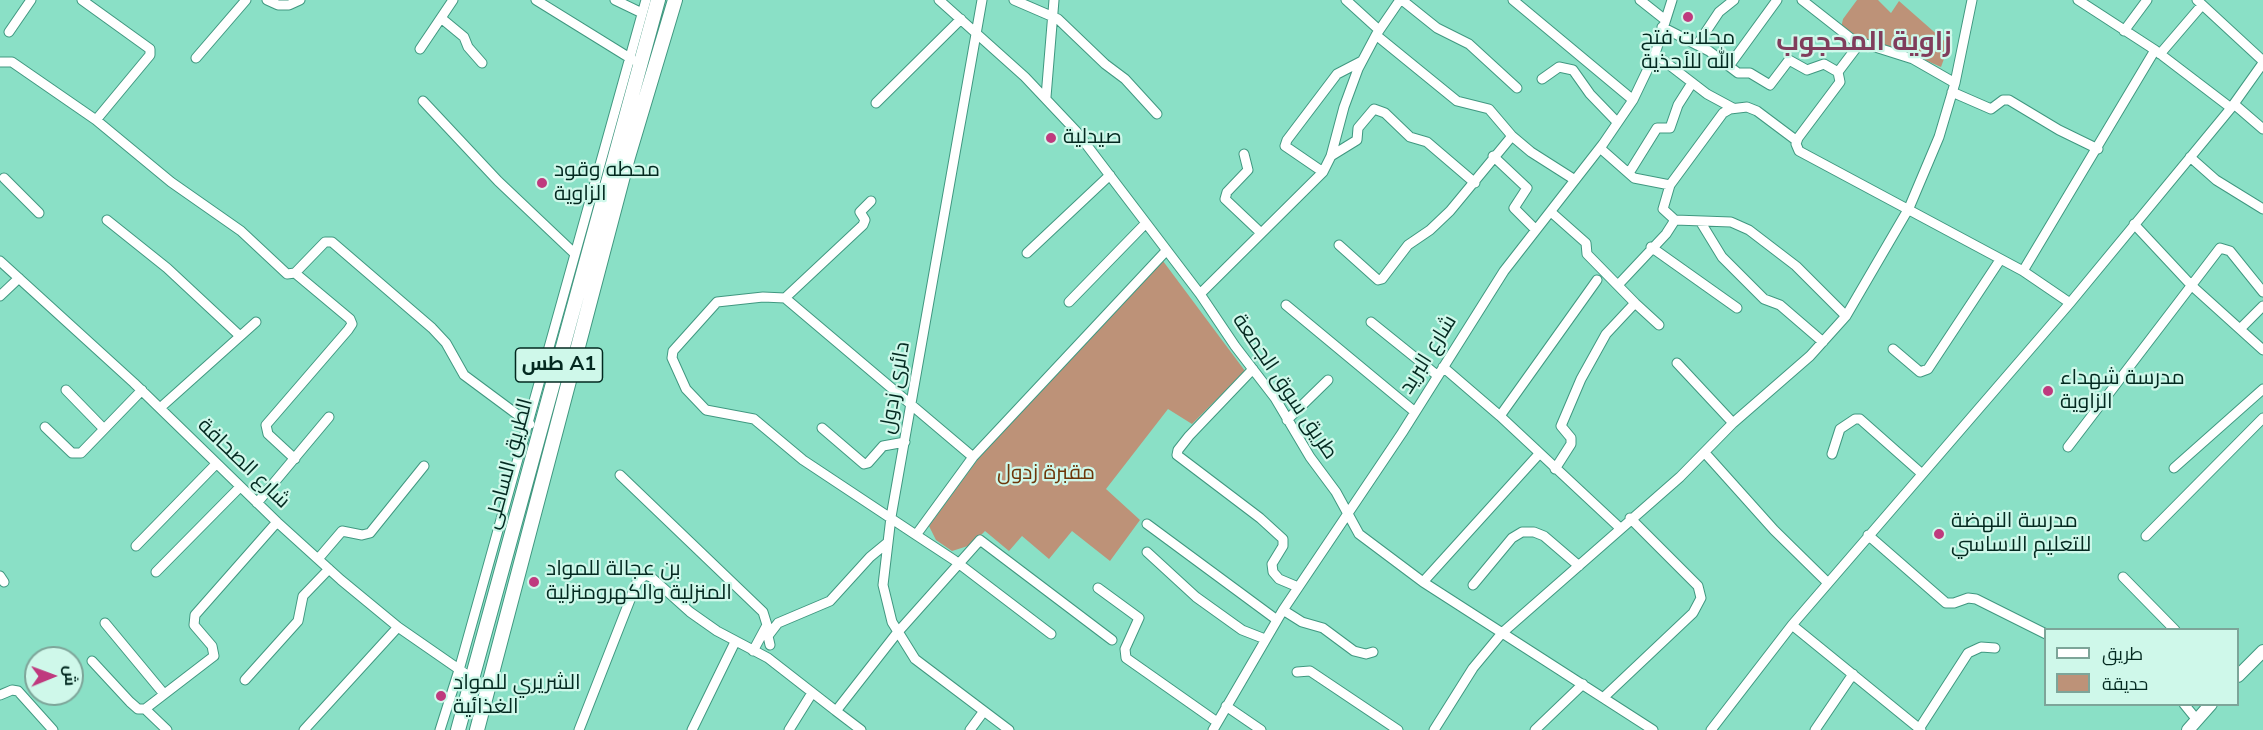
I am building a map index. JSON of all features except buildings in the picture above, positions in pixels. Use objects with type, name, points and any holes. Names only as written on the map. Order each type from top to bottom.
[{"type":"highway","name":"الطريق الساحلى","points":[[458,730],[541,430],[633,61],[658,0]]},
{"type":"highway","name":"الطريق الساحلى","points":[[477,730],[652,73],[675,0]]},
{"type":"main road","points":[[2239,675],[2263,651]]},
{"type":"main road","points":[[2188,730],[2210,706]]},
{"type":"street","points":[[9,32],[31,0]]},
{"type":"street","points":[[82,0],[150,49],[150,56],[96,120]]},
{"type":"street","points":[[196,58],[246,0]]},
{"type":"street","points":[[267,0],[278,5],[289,5],[300,0]]},
{"type":"street","points":[[420,49],[453,0]]},
{"type":"street","points":[[536,0],[652,73]]},
{"type":"street","points":[[615,0],[642,13]]},
{"type":"street","points":[[440,730],[459,670],[574,253],[633,61],[646,0]]},
{"type":"street","name":"طريق سوق الجمعة","points":[[939,0],[1046,97],[1110,175],[1275,398],[1325,480],[1336,492],[1352,524],[1367,542],[1424,582],[1653,730]]},
{"type":"street","name":"دائرى زدول","points":[[982,0],[891,517],[883,585],[888,610],[897,633],[923,667],[1010,730]]},
{"type":"street","points":[[1014,0],[1053,16],[1125,79],[1158,114]]},
{"type":"street","points":[[1046,97],[1054,0]]},
{"type":"street","points":[[1346,0],[1378,33],[1457,101],[1489,109],[1512,136],[1531,152],[1575,180]]},
{"type":"street","points":[[1200,294],[1323,172],[1331,156],[1344,106],[1362,62],[1378,33],[1401,0],[1437,28],[1469,44],[1517,88]]},
{"type":"street","points":[[1513,0],[1633,100]]},
{"type":"street","points":[[1640,0],[1663,23],[1741,75],[1750,73],[1770,85],[1789,60],[1807,70],[1824,64],[1838,72]]},
{"type":"street","name":"شارع البريد","points":[[1215,726],[1283,610],[1415,412],[1504,271],[1600,148],[1633,100],[1655,54],[1672,0]]},
{"type":"street","points":[[1697,45],[1719,12],[1734,0]]},
{"type":"street","points":[[1729,66],[1777,0]]},
{"type":"street","points":[[1802,0],[1846,36],[1860,43],[1913,59],[1954,88],[1991,109],[2003,100],[2009,100],[2059,130],[2098,149]]},
{"type":"street","points":[[1434,730],[1473,668],[1502,633],[1705,453],[1733,423],[1822,342],[1846,316],[1864,289],[1909,208],[1939,137],[1954,88],[1972,0]]},
{"type":"street","points":[[2078,0],[2158,52],[2263,129]]},
{"type":"street","points":[[2124,31],[2147,0]]},
{"type":"street","points":[[1712,730],[1792,625],[2070,303],[2232,106],[2263,62],[2200,2],[2158,52],[2023,271]]},
{"type":"street","points":[[441,18],[464,36],[468,47],[482,63]]},
{"type":"street","points":[[876,103],[961,19]]},
{"type":"street","points":[[1797,141],[1840,82],[1838,72],[1860,43]]},
{"type":"street","points":[[1655,54],[1692,83],[1733,108]]},
{"type":"street","points":[[0,62],[12,62],[96,120],[171,182],[241,231],[287,274],[295,273],[326,242],[332,242],[432,328],[446,343],[464,375],[527,423],[541,430]]},
{"type":"street","points":[[1323,172],[1286,146],[1287,140],[1337,75],[1362,62]]},
{"type":"street","points":[[1542,79],[1559,67],[1573,70],[1590,94],[1617,122]]},
{"type":"street","points":[[1629,173],[1657,128],[1670,128],[1678,105],[1692,83]]},
{"type":"street","points":[[423,100],[498,181],[574,253]]},
{"type":"street","points":[[1846,316],[1796,266],[1763,239],[1731,222],[1675,220],[1663,209],[1670,185],[1723,113],[1733,108],[1747,107],[1757,111],[1797,141],[1801,154],[1909,208],[2023,271],[2070,303]]},
{"type":"street","points":[[1331,156],[1357,140],[1358,128],[1374,109],[1385,113],[1410,136],[1429,144],[1475,183]]},
{"type":"street","points":[[1339,245],[1378,280],[1382,279],[1408,245],[1430,230],[1475,183],[1493,156],[1512,136]]},
{"type":"street","points":[[1600,148],[1634,178],[1670,185]]},
{"type":"street","points":[[1244,153],[1248,170],[1227,192],[1225,199],[1261,234]]},
{"type":"street","points":[[1493,156],[1527,188],[1514,208],[1536,230]]},
{"type":"street","points":[[2190,157],[2216,180],[2263,209]]},
{"type":"street","points":[[1027,253],[1110,175]]},
{"type":"street","points":[[1,178],[39,213]]},
{"type":"street","points":[[785,298],[863,225],[865,220],[860,212],[871,201]]},
{"type":"street","points":[[1551,212],[1586,243],[1587,254],[1659,325]]},
{"type":"street","points":[[107,220],[167,268],[240,336]]},
{"type":"street","points":[[1618,285],[1651,247],[1666,234],[1675,220]]},
{"type":"street","points":[[1700,221],[1722,257],[1764,298],[1780,306],[1822,342]]},
{"type":"street","points":[[1069,302],[1145,224]]},
{"type":"street","points":[[2134,224],[2191,285],[2263,350]]},
{"type":"street","points":[[1651,247],[1737,308]]},
{"type":"street","points":[[2068,447],[2154,338],[2220,248],[2230,251],[2263,292]]},
{"type":"street","points":[[916,535],[974,457],[1166,251]]},
{"type":"street","points":[[1893,349],[1920,372],[1928,369],[2000,260]]},
{"type":"street","name":"شارع الصحافة","points":[[0,261],[142,390],[240,487],[329,569],[398,627],[473,680]]},
{"type":"street","points":[[295,273],[350,319],[352,324],[266,425],[268,434],[295,459]]},
{"type":"street","points":[[0,296],[19,279]]},
{"type":"street","points":[[1500,416],[1597,279]]},
{"type":"street","points":[[974,457],[785,298],[763,297],[717,302],[674,351],[672,358],[684,386],[706,410],[754,418],[803,460],[959,563],[1051,634]]},
{"type":"street","points":[[1555,469],[1572,440],[1561,426],[1581,379],[1606,334],[1635,303]]},
{"type":"street","points":[[1286,305],[1415,412]]},
{"type":"street","points":[[2241,328],[2263,306]]},
{"type":"street","points":[[160,408],[256,321]]},
{"type":"street","points":[[1371,322],[1500,416],[1620,528]]},
{"type":"street","points":[[1677,363],[1733,423]]},
{"type":"street","points":[[1253,369],[1188,436],[1177,455],[1260,518],[1285,541],[1272,564],[1273,572],[1279,579],[1298,587]]},
{"type":"street","points":[[1287,420],[1328,380]]},
{"type":"street","points":[[2174,468],[2263,389]]},
{"type":"street","points":[[66,390],[103,428]]},
{"type":"street","points":[[45,427],[72,453],[78,454],[142,390]]},
{"type":"street","points":[[257,503],[329,417]]},
{"type":"street","points":[[1832,454],[1840,429],[1860,418],[1921,473]]},
{"type":"street","points":[[2146,536],[2263,418]]},
{"type":"street","points":[[822,428],[864,464],[868,463],[883,446],[905,442]]},
{"type":"street","points":[[1705,453],[1759,514],[1828,583]]},
{"type":"street","points":[[1424,582],[1539,454]]},
{"type":"street","points":[[136,546],[216,464]]},
{"type":"street","points":[[318,559],[342,531],[362,535],[370,533],[424,466]]},
{"type":"street","points":[[620,475],[763,612],[767,625],[753,651]]},
{"type":"street","points":[[156,572],[240,487]]},
{"type":"street","points":[[1603,698],[1693,613],[1701,598],[1698,586],[1630,518]]},
{"type":"street","points":[[92,660],[130,702],[138,709],[145,709],[214,656],[212,646],[194,625],[195,615],[277,522]]},
{"type":"street","points":[[1147,524],[1277,620]]},
{"type":"street","points":[[1473,585],[1512,538],[1522,532],[1534,531],[1544,536],[1579,566]]},
{"type":"street","points":[[1868,535],[1946,603],[1968,598],[1976,599],[2044,633]]},
{"type":"street","points":[[836,711],[897,633],[980,540],[1112,640]]},
{"type":"street","points":[[770,645],[768,636],[778,623],[830,602],[870,556],[887,543]]},
{"type":"street","points":[[1147,552],[1196,597],[1242,630],[1265,639]]},
{"type":"street","points":[[245,680],[298,621],[303,596],[329,569]]},
{"type":"street","points":[[579,730],[639,578],[651,577],[690,612],[735,642],[783,669],[861,730]]},
{"type":"street","points":[[2123,577],[2173,628]]},
{"type":"street","points":[[1098,588],[1140,618],[1125,649],[1126,658],[1215,726]]},
{"type":"street","points":[[1283,610],[1302,622],[1330,632],[1354,651],[1366,654],[1373,652]]},
{"type":"street","points":[[105,623],[164,694]]},
{"type":"street","points":[[1792,625],[1920,729],[1968,652],[1981,647],[1995,648]]},
{"type":"street","points":[[304,730],[398,627]]},
{"type":"street","points":[[692,730],[735,642]]},
{"type":"street","points":[[1298,672],[1310,671],[1398,730]]},
{"type":"street","points":[[1815,730],[1853,674]]},
{"type":"street","points":[[1535,730],[1583,684]]},
{"type":"street","points":[[0,694],[12,690],[18,691],[53,730]]},
{"type":"street","points":[[789,730],[812,693]]},
{"type":"street","points":[[1226,706],[1262,730]]},
{"type":"street","points":[[2185,706],[2197,720]]},
{"type":"street","points":[[145,709],[167,730]]},
{"type":"street","points":[[970,730],[984,711]]},
{"type":"green space","points":[[1857,0],[1878,0],[1891,13],[1899,1],[1949,45],[1941,67],[1897,48],[1864,43],[1841,28],[1843,19]]},
{"type":"green space","name":"مقبرة زدول","points":[[1163,261],[1245,371],[1192,424],[1168,409],[1106,489],[1140,520],[1110,561],[1072,531],[1049,559],[1022,536],[1009,551],[985,531],[971,545],[952,551],[936,540],[929,526],[989,444]]},
{"type":"place","name":"محلات فتح الله للأحذية","points":[[1688,17]]},
{"type":"place","name":"صيدلية","points":[[1051,138]]},
{"type":"place","name":"محطه وقود الزاوية","points":[[542,183]]},
{"type":"place","name":"مدرسة شهداء الزاوية","points":[[2048,391]]},
{"type":"place","name":"مدرسة النهضة للتعليم الاساسي","points":[[1939,534]]},
{"type":"place","name":"بن عجالة للمواد المنزلية والكهرومنزلية","points":[[534,582]]},
{"type":"place","name":"الشريري للمواد الغذائية","points":[[441,696]]},
{"type":"district","name":"زاوية المحجوب","points":[[1864,43]]}]
